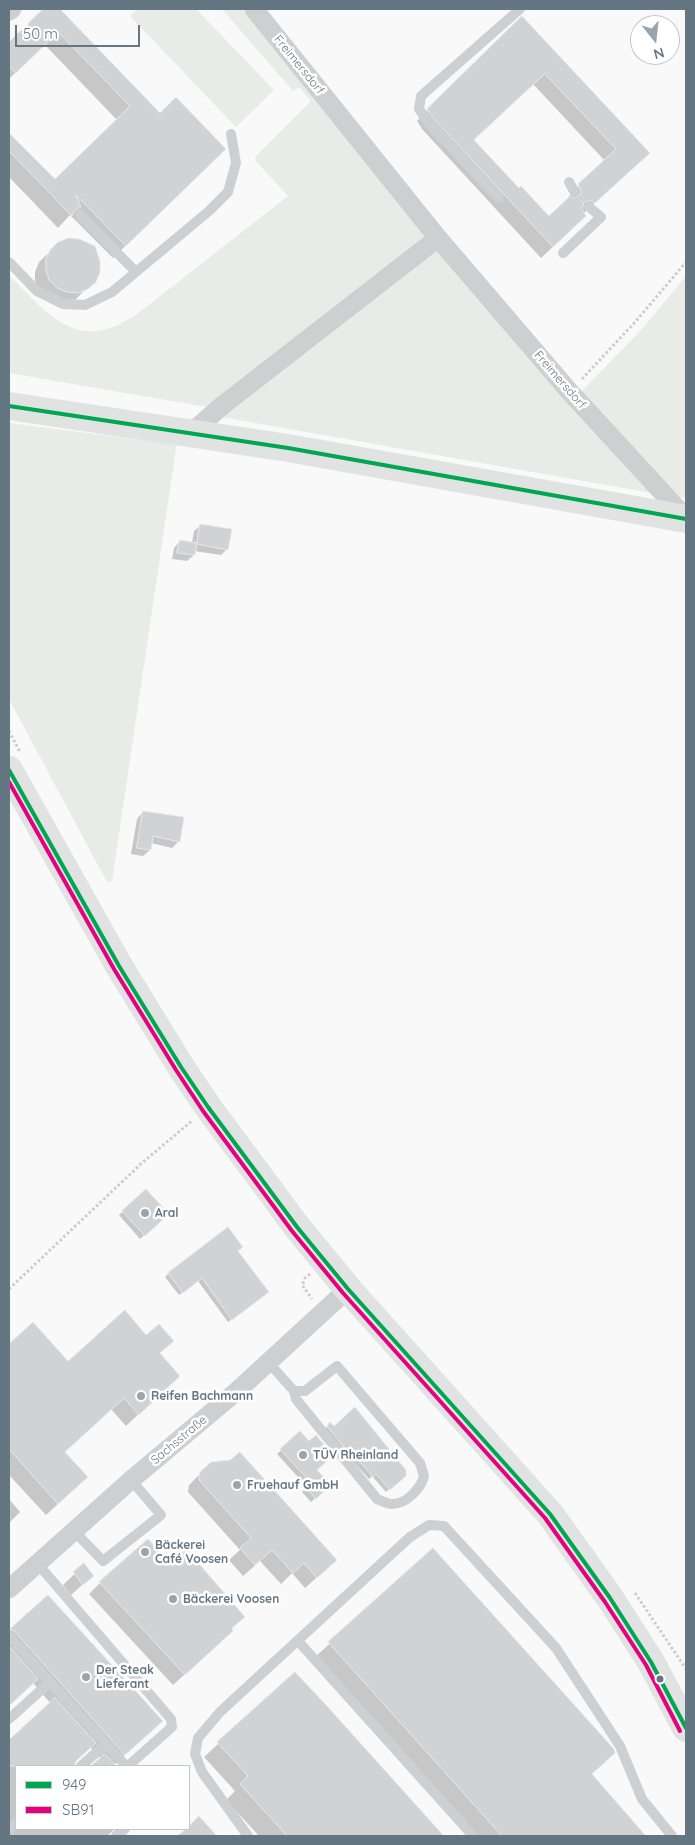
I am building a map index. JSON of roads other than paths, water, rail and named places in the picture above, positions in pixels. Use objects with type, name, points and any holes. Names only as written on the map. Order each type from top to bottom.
[{"type":"main road","points":[[9,406],[192,432],[686,519]]},
{"type":"main road","points":[[9,770],[119,966],[181,1067],[208,1106],[297,1227],[348,1290],[550,1514],[610,1598],[651,1662],[686,1728]]},
{"type":"street","name":"Freimersdorf","points":[[254,9],[438,238],[569,392],[686,519]]},
{"type":"street","points":[[192,432],[223,405],[438,238]]},
{"type":"street","name":"Sachsstraße","points":[[9,1589],[131,1480],[200,1424],[348,1290]]},
{"type":"lane","points":[[499,198],[428,122],[419,109],[421,96],[520,9]]},
{"type":"lane","points":[[9,262],[37,291],[62,304],[85,305],[112,292],[209,211],[228,192],[236,163],[231,134]]},
{"type":"lane","points":[[563,253],[601,217],[589,207]]},
{"type":"lane","points":[[80,214],[136,272]]},
{"type":"lane","points":[[268,1362],[294,1391],[296,1399],[377,1499],[392,1504],[398,1503],[418,1489],[424,1476],[420,1463],[337,1366],[305,1391],[294,1391]]},
{"type":"lane","points":[[74,1531],[103,1562],[160,1515],[131,1480]]},
{"type":"lane","points":[[248,1836],[202,1772],[195,1754],[198,1738],[220,1712],[410,1537],[430,1525],[444,1526],[556,1648],[620,1746],[642,1799],[672,1836]]},
{"type":"lane","points":[[37,1563],[171,1719],[172,1727],[128,1765]]},
{"type":"lane","points":[[9,1636],[126,1765]]},
{"type":"lane","points":[[298,1641],[473,1836]]},
{"type":"lane","points":[[9,1719],[50,1682]]},
{"type":"lane","points":[[82,1765],[106,1744]]},
{"type":"place","name":"Aral","points":[[145,1213]]},
{"type":"place","name":"Reifen Bachmann","points":[[141,1396]]},
{"type":"place","name":"TÜV Rheinland","points":[[303,1455]]},
{"type":"place","name":"Fruehauf GmbH","points":[[237,1485]]},
{"type":"place","name":"Bäckerei Café Voosen","points":[[145,1552]]},
{"type":"place","name":"Bäckerei Voosen","points":[[173,1599]]},
{"type":"place","name":"Der Steak Lieferant","points":[[86,1677]]}]
